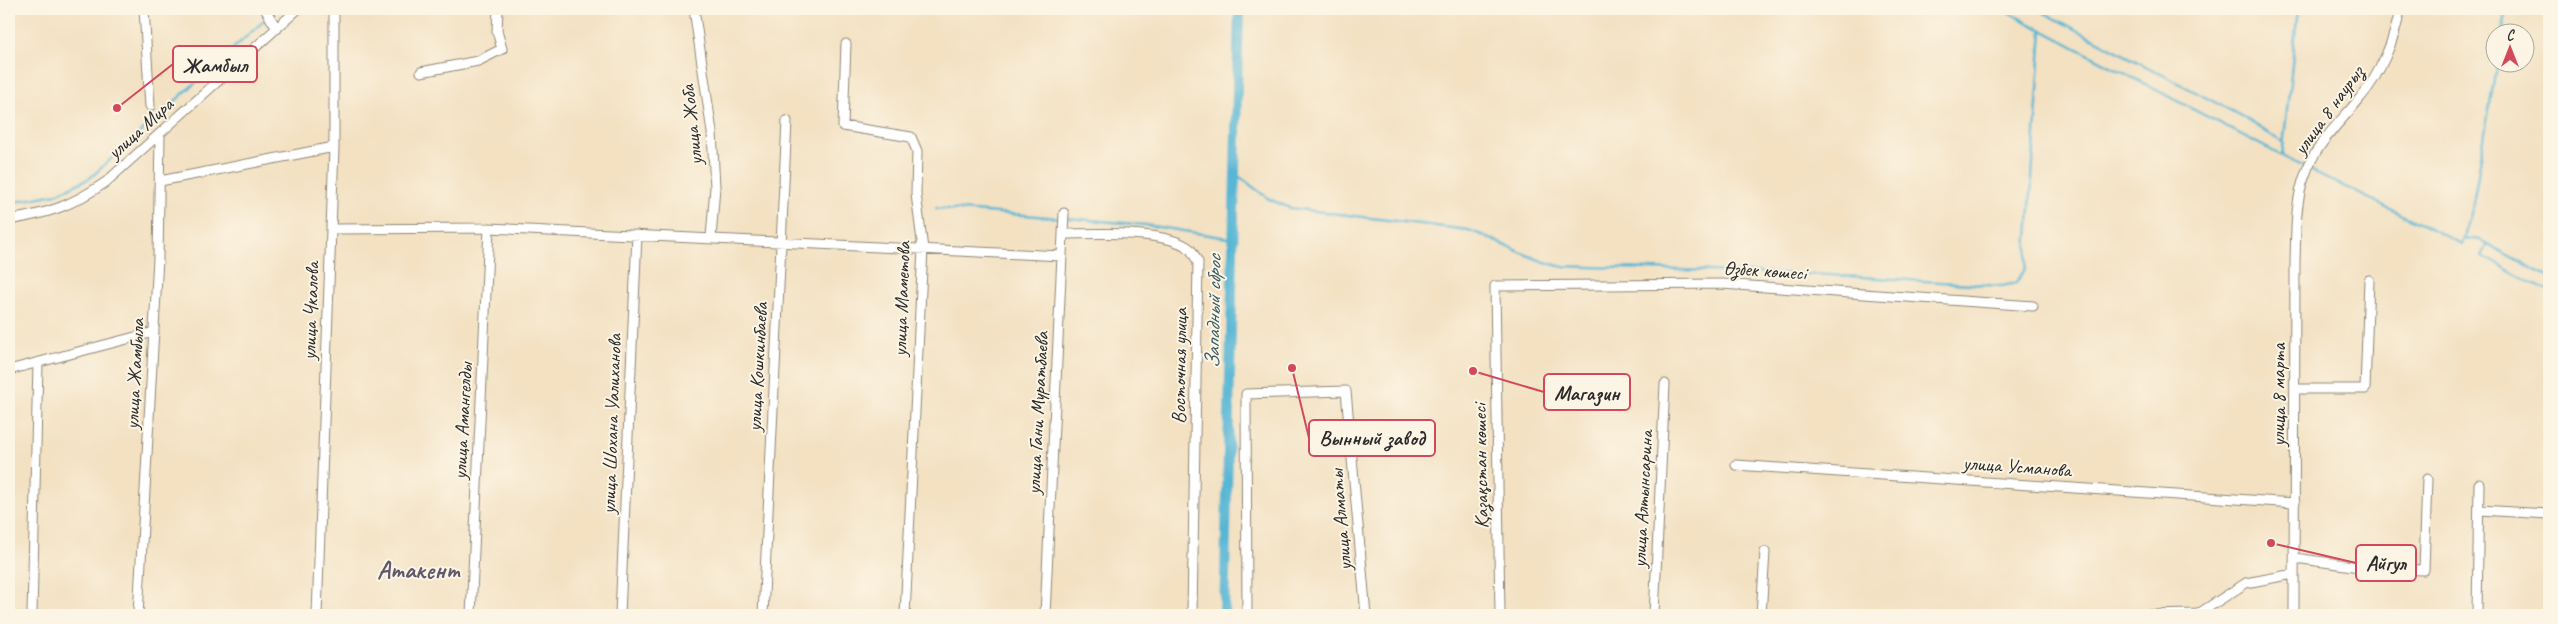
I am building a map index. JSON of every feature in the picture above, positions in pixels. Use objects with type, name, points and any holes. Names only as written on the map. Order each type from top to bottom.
[{"type":"street","points":[[144,9],[150,106]]},
{"type":"street","points":[[265,9],[277,29]]},
{"type":"street","name":"улица Мира","points":[[9,220],[48,213],[80,200],[106,182],[298,9]]},
{"type":"street","name":"улица Чкалова","points":[[317,615],[334,147],[334,9]]},
{"type":"street","points":[[421,72],[478,61],[502,49],[497,32],[498,9]]},
{"type":"street","name":"улица Жоба","points":[[694,9],[712,132],[715,187],[711,238]]},
{"type":"street","name":"улица 8 наурыз","points":[[2304,175],[2325,138],[2362,97],[2376,76],[2387,52],[2400,9]]},
{"type":"street","name":"улица Маметова","points":[[846,44],[843,126],[911,137],[918,151],[916,194],[923,249],[906,615]]},
{"type":"street","name":"улица Кошкинбаева","points":[[763,615],[787,121]]},
{"type":"street","name":"улица Жамбыла","points":[[138,615],[154,332],[160,134]]},
{"type":"street","points":[[160,181],[334,147]]},
{"type":"street","name":"улица 8 марта","points":[[2294,615],[2295,261],[2297,216],[2304,175]]},
{"type":"street","name":"улица Гани Муратбаева","points":[[1045,615],[1064,213]]},
{"type":"street","points":[[331,229],[489,228],[1062,256]]},
{"type":"street","name":"улица Амангелды","points":[[471,615],[489,228]]},
{"type":"street","name":"Восточная улица","points":[[1063,234],[1139,233],[1190,249],[1198,262],[1192,615]]},
{"type":"street","name":"улица Шохана Уалиханова","points":[[620,615],[637,235]]},
{"type":"street","points":[[2295,389],[2365,389],[2369,280]]},
{"type":"street","name":"Өзбек көшесі","points":[[1495,286],[1722,284],[2032,306]]},
{"type":"street","name":"Қазақстан көшесі","points":[[1495,286],[1500,615]]},
{"type":"street","points":[[9,370],[154,332]]},
{"type":"street","points":[[32,615],[38,363]]},
{"type":"street","name":"улица Алтынсарина","points":[[1654,615],[1665,384]]},
{"type":"street","name":"улица Алматы","points":[[1247,615],[1246,394],[1346,391],[1366,615]]},
{"type":"street","name":"улица Усманова","points":[[1736,465],[2295,503]]},
{"type":"street","points":[[2295,558],[2367,568],[2424,570],[2427,479]]},
{"type":"street","points":[[2477,615],[2479,484]]},
{"type":"street","points":[[2479,510],[2549,514]]},
{"type":"street","points":[[1761,615],[1765,552]]},
{"type":"street","points":[[2145,615],[2198,614],[2246,584],[2294,574]]},
{"type":"waterway","points":[[271,14],[277,9]]},
{"type":"waterway","name":"Западный сброс","points":[[1224,615],[1239,9]]},
{"type":"waterway","points":[[2002,9],[2282,156],[2462,244],[2472,210],[2495,72]]},
{"type":"waterway","points":[[2037,9],[2243,117],[2284,143]]},
{"type":"waterway","points":[[2282,156],[2298,9]]},
{"type":"waterway","points":[[2504,22],[2507,9]]},
{"type":"waterway","points":[[9,203],[56,194],[90,178],[267,18]]},
{"type":"waterway","points":[[1236,174],[1269,199],[1290,208],[1468,230],[1536,259],[1559,266],[1830,275],[2002,286],[2016,283],[2026,268],[2042,29]]},
{"type":"waterway","points":[[936,208],[1061,218]]},
{"type":"waterway","points":[[1067,218],[1146,225],[1234,239]]},
{"type":"waterway","points":[[2465,238],[2480,240],[2549,277]]},
{"type":"waterway","points":[[2488,244],[2482,256],[2549,292]]},
{"type":"place","name":"Жамбыл","points":[[117,108]]},
{"type":"place","name":"Вынный завод","points":[[1292,368]]},
{"type":"place","name":"Магазин","points":[[1473,371]]},
{"type":"place","name":"Айгул","points":[[2271,543]]},
{"type":"district","name":"Атакент","points":[[418,569]]}]
